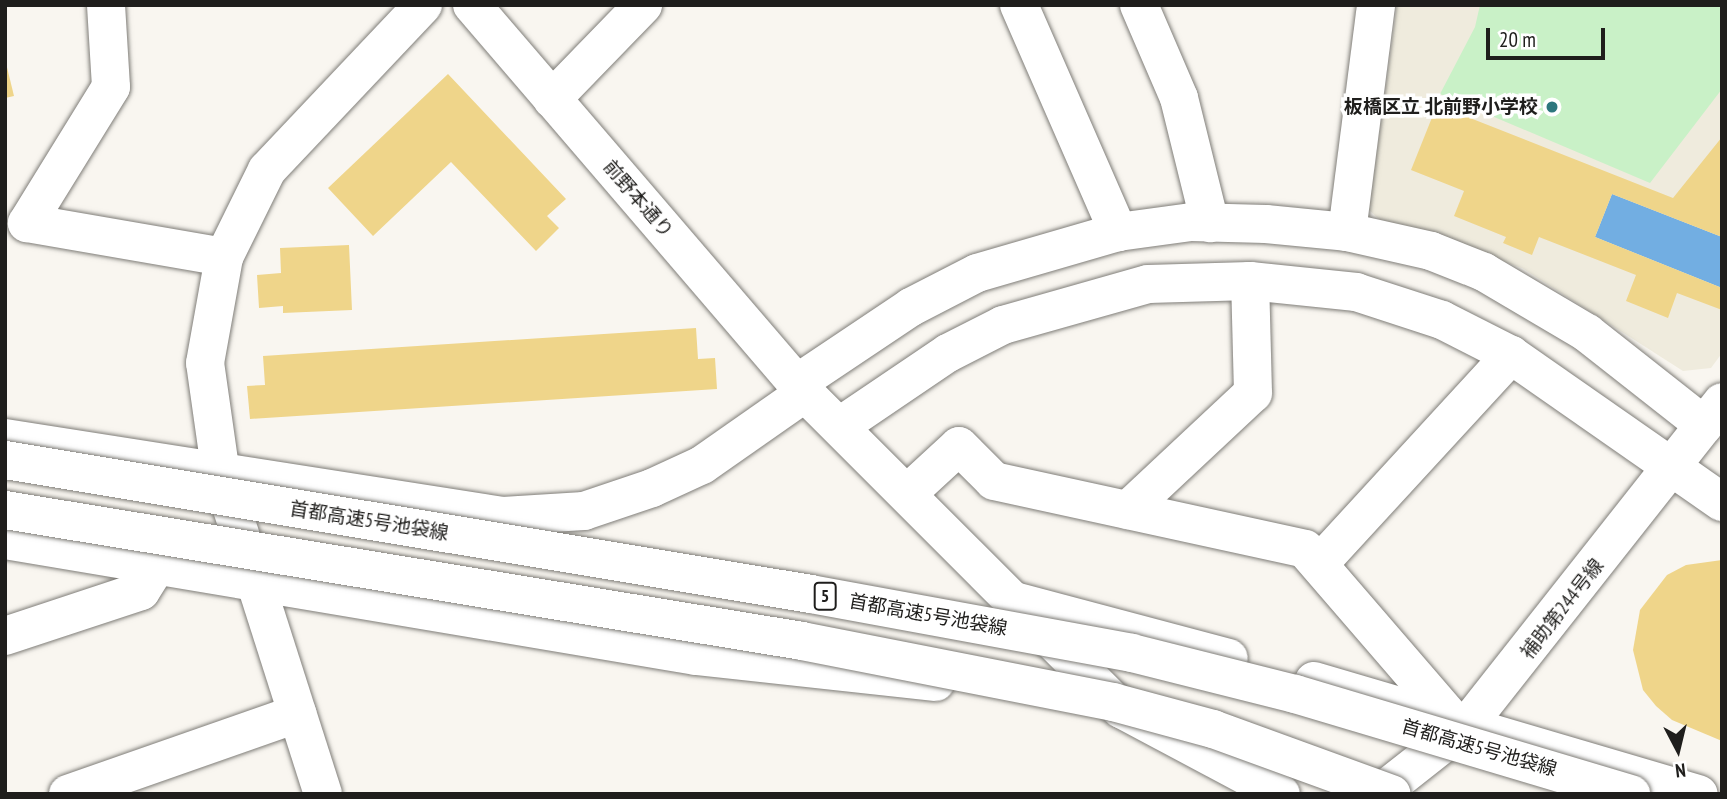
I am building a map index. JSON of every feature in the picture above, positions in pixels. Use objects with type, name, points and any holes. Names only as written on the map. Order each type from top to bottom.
[{"type":"main road","points":[[106,5],[111,87],[27,223],[224,257]]},
{"type":"main road","points":[[323,794],[221,475],[205,363],[224,257],[267,170],[423,5]]},
{"type":"main road","name":"前野本通り","points":[[472,5],[801,388],[1018,602],[1121,709]]},
{"type":"main road","points":[[552,99],[643,5]]},
{"type":"main road","points":[[1018,5],[1118,232]]},
{"type":"main road","points":[[1139,5],[1179,98],[1210,223]]},
{"type":"main road","points":[[1347,232],[1376,5]]},
{"type":"main road","points":[[5,438],[221,475],[503,516],[584,511],[702,465],[911,307],[977,273],[1118,232],[1210,223],[1347,232],[1431,251],[1531,297],[1713,413]]},
{"type":"main road","points":[[1128,510],[1252,393],[1250,281]]},
{"type":"main road","points":[[840,426],[948,353],[1003,326],[1148,284],[1250,281],[1356,292],[1442,320],[1511,355],[1722,502]]},
{"type":"main road","points":[[1319,564],[1511,355]]},
{"type":"main road","name":"補助第244号線","points":[[1379,794],[1459,721],[1674,467],[1713,413]]},
{"type":"main road","points":[[908,493],[959,446],[994,481],[1306,548],[1459,721]]},
{"type":"main road","name":"首都高速5号池袋線","points":[[5,460],[811,594],[1132,653],[1295,694],[1631,794]]},
{"type":"main road","points":[[5,510],[802,641],[1113,702],[1213,729],[1392,794]]},
{"type":"main road","points":[[5,540],[696,656],[1121,709],[1281,794]]},
{"type":"main road","points":[[5,636],[141,591],[157,565]]},
{"type":"main road","points":[[1018,602],[1459,721],[1699,794]]},
{"type":"main road","points":[[68,794],[298,714]]},
{"type":"shaded area","name":"板橋区立 北前野小学校","points":[[1397,5],[1722,5],[1722,353],[1711,368],[1683,371],[1522,268],[1379,219],[1369,210]]},
{"type":"green space","points":[[1480,5],[1722,5],[1722,89],[1650,183],[1440,94],[1475,27]]},
{"type":"water","points":[[1612,194],[1722,237],[1722,288],[1595,237]]},
{"type":"building","points":[[5,59],[14,96],[5,98]]},
{"type":"building","points":[[448,74],[566,199],[547,216],[559,228],[536,251],[451,162],[373,236],[328,188]]},
{"type":"building","points":[[1437,105],[1673,198],[1722,137],[1722,237],[1612,194],[1595,237],[1722,288],[1722,310],[1677,293],[1668,318],[1626,301],[1636,275],[1539,237],[1532,255],[1503,243],[1506,237],[1454,216],[1464,191],[1411,170]]},
{"type":"building","points":[[349,245],[352,310],[283,313],[283,306],[259,308],[257,275],[281,273],[280,248]]},
{"type":"building","points":[[696,328],[698,359],[715,358],[717,389],[250,419],[247,386],[265,385],[263,356]]},
{"type":"building","points":[[1722,560],[1722,741],[1672,720],[1656,706],[1643,690],[1633,650],[1640,610],[1667,575],[1686,565]]},
{"type":"place","name":"板橋区立 北前野小学校","points":[[1552,107]]}]
